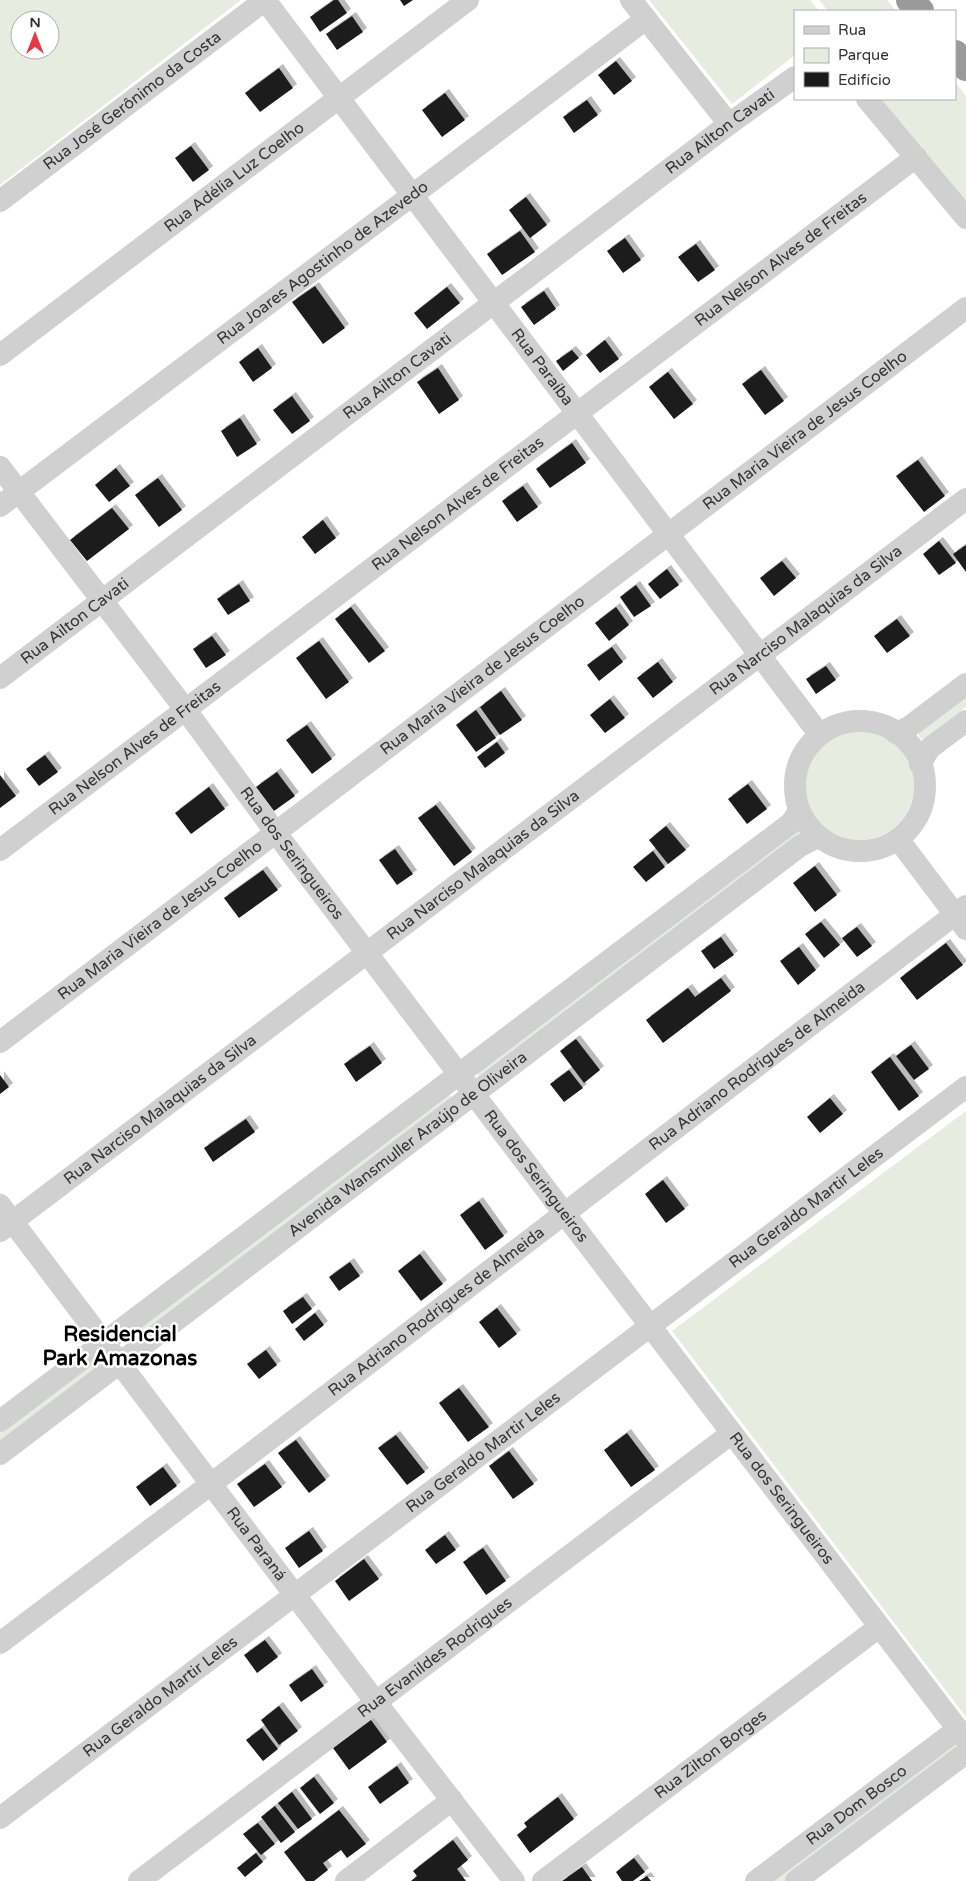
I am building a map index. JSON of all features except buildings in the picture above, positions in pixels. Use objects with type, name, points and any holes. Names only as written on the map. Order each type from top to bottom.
[{"type":"highway","points":[[910,0],[919,10]]},
{"type":"highway","points":[[956,55],[966,67]]},
{"type":"street","name":"Rua Paraíba","points":[[265,0],[820,734]]},
{"type":"street","name":"Rua José Gerônimo da Costa","points":[[0,201],[265,0]]},
{"type":"street","name":"Rua Adélia Luz Coelho","points":[[0,355],[468,0]]},
{"type":"street","points":[[631,0],[729,124]]},
{"type":"street","name":"Rua Joares Agostinho de Azevedo","points":[[0,506],[646,19]]},
{"type":"street","name":"Rua Ailton Cavati","points":[[0,678],[729,124],[794,78]]},
{"type":"street","points":[[868,100],[966,218]]},
{"type":"street","name":"Rua Nelson Alves de Freitas","points":[[0,850],[916,157]]},
{"type":"street","name":"Rua Maria Vieira de Jesus Coelho","points":[[0,1042],[966,308]]},
{"type":"street","name":"Rua dos Seringueiros","points":[[0,467],[878,1627],[962,1735]]},
{"type":"street","name":"Rua Narciso Malaquias da Silva","points":[[4,1219],[368,953],[966,499]]},
{"type":"street","points":[[896,733],[909,727],[966,684]]},
{"type":"street","points":[[920,764],[930,748],[966,721]]},
{"type":"street","points":[[854,722],[873,722],[896,733],[913,748],[925,780],[923,802],[914,823],[898,839],[878,849],[856,852],[834,847],[818,836],[799,811],[795,800],[794,782],[798,764],[807,748],[820,734],[836,726],[854,722]]},
{"type":"street","name":"Avenida Wansmuller Araújo de Oliveira","points":[[0,1421],[791,823],[799,811]]},
{"type":"street","name":"Avenida Wansmuller Araújo de Oliveira","points":[[0,1454],[800,846],[818,836]]},
{"type":"street","points":[[898,839],[962,916]]},
{"type":"street","name":"Rua Adriano Rodrigues de Almeida","points":[[0,1643],[564,1213],[962,916]]},
{"type":"street","name":"Rua Geraldo Martir Leles","points":[[0,1818],[650,1324],[966,1087]]},
{"type":"street","name":"Rua Paraná","points":[[4,1219],[120,1362],[375,1701],[514,1881]]},
{"type":"street","name":"Rua Evanildes Rodrigues","points":[[139,1881],[732,1433]]},
{"type":"street","name":"Rua Zilton Borges","points":[[543,1881],[878,1627]]},
{"type":"street","name":"Rua Dom Bosco","points":[[756,1881],[962,1735]]},
{"type":"street","name":"Rua Dom Bosco","points":[[796,1881],[966,1753]]},
{"type":"street","points":[[346,1881],[452,1800]]},
{"type":"green space","points":[[0,0],[241,0],[0,185]]},
{"type":"green space","points":[[649,0],[810,0],[818,10],[794,10],[794,56],[732,104]]},
{"type":"green space","points":[[819,0],[887,0],[895,10],[827,10]]},
{"type":"green space","points":[[956,83],[966,96],[966,205],[879,100],[956,100]]},
{"type":"green space","points":[[966,695],[966,707],[925,739],[919,738],[919,731]]},
{"type":"green space","points":[[859,730],[880,734],[898,746],[910,764],[914,785],[910,806],[898,824],[880,836],[859,840],[838,836],[820,824],[808,806],[804,785],[808,764],[820,746],[838,734]]},
{"type":"green space","points":[[796,830],[801,830],[801,836],[478,1077],[478,1070]]},
{"type":"green space","points":[[446,1095],[451,1096],[452,1101],[135,1343],[128,1342],[128,1335]]},
{"type":"green space","points":[[966,1111],[966,1717],[672,1331]]},
{"type":"green space","points":[[92,1364],[97,1364],[98,1369],[0,1444],[0,1433]]},
{"type":"green space","points":[[951,1743],[956,1745],[956,1751],[785,1881],[767,1881]]},
{"type":"district","name":"Residencial Park Amazonas","points":[[120,1346]]}]
